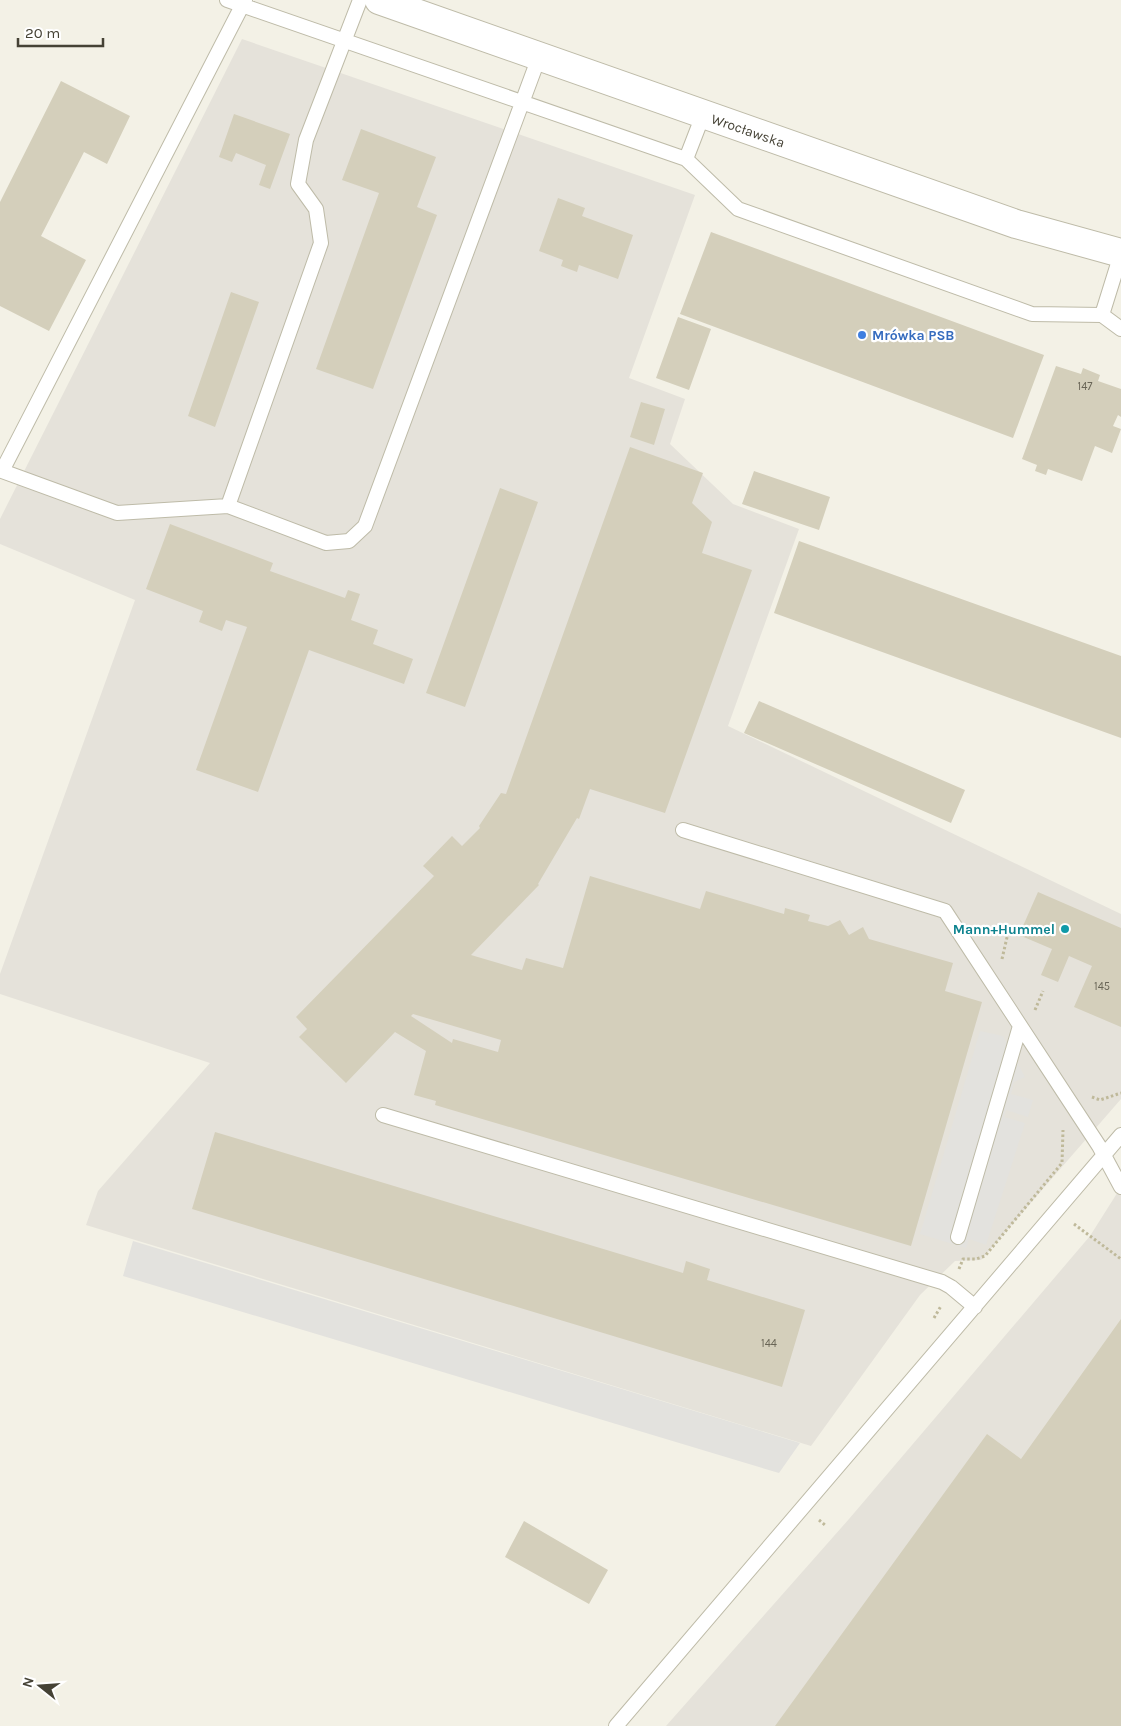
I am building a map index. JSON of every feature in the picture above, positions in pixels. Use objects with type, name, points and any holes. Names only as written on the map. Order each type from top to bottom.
[{"type":"street","name":"Wrocławska","points":[[379,0],[1016,224],[1121,253]]},
{"type":"lane","points":[[227,0],[243,3],[521,103],[686,159],[738,209],[1032,314],[1102,315],[1121,329]]},
{"type":"lane","points":[[228,506],[322,243],[316,209],[298,184],[306,140],[360,0]]},
{"type":"lane","points":[[243,3],[2,471],[117,513],[228,506],[326,543],[349,541],[365,526],[538,57]]},
{"type":"lane","points":[[686,159],[703,115]]},
{"type":"lane","points":[[1102,315],[1121,253]]},
{"type":"lane","points":[[683,830],[945,911],[1099,1146],[1121,1187]]},
{"type":"lane","points":[[958,1237],[1020,1026]]},
{"type":"lane","points":[[383,1115],[942,1282],[951,1287],[974,1307]]},
{"type":"lane","points":[[616,1726],[1121,1135]]},
{"type":"path","points":[[1034,1013],[1043,991]]},
{"type":"path","points":[[1035,1195],[1121,1260]]},
{"type":"shaded area","points":[[242,39],[695,195],[629,378],[685,399],[670,444],[733,504],[799,529],[728,726],[1121,914],[1121,1099],[981,1260],[955,1261],[920,1295],[811,1446],[86,1225],[98,1191],[210,1063],[0,994],[0,974],[135,600],[0,544],[0,519]]},
{"type":"shaded area","points":[[980,1031],[1003,1036],[1025,1077],[1014,1082],[1011,1094],[1033,1100],[1028,1117],[1006,1110],[1004,1117],[1025,1123],[986,1245],[969,1239],[966,1248],[920,1234]]},
{"type":"shaded area","points":[[1121,1187],[1121,1726],[666,1726],[849,1519],[1090,1236]]},
{"type":"shaded area","points":[[133,1241],[800,1443],[779,1473],[123,1276]]},
{"type":"building","points":[[61,81],[130,116],[107,164],[84,152],[41,236],[86,260],[49,331],[0,306],[0,202]]},
{"type":"building","points":[[234,114],[290,134],[270,189],[259,185],[266,165],[236,153],[232,162],[219,157]]},
{"type":"building","points":[[361,129],[436,157],[417,207],[437,215],[373,389],[316,369],[379,193],[342,180]]},
{"type":"building","points":[[558,198],[585,208],[582,216],[633,235],[618,279],[579,265],[577,272],[561,266],[563,260],[539,251]]},
{"type":"building","name":"Mrówka PSB","points":[[711,232],[1044,355],[1013,438],[680,314]]},
{"type":"building","points":[[231,292],[259,302],[215,427],[188,416]]},
{"type":"building","points":[[678,317],[711,329],[689,390],[656,378]]},
{"type":"building","points":[[1056,366],[1081,374],[1083,368],[1100,375],[1098,381],[1121,389],[1121,417],[1118,415],[1113,426],[1121,429],[1112,453],[1095,446],[1082,481],[1048,469],[1046,475],[1035,471],[1037,465],[1022,459]]},
{"type":"building","points":[[641,402],[665,409],[654,445],[630,437]]},
{"type":"building","points":[[630,447],[703,473],[692,503],[712,522],[702,553],[752,570],[665,813],[590,789],[579,819],[577,818],[539,885],[471,955],[522,970],[526,958],[563,968],[590,876],[700,909],[706,891],[784,914],[785,908],[810,915],[808,921],[828,926],[840,920],[849,935],[863,927],[869,939],[953,963],[945,991],[982,1002],[911,1246],[435,1105],[436,1101],[414,1095],[426,1051],[395,1032],[346,1083],[299,1037],[307,1029],[296,1017],[434,876],[423,866],[452,836],[462,846],[480,828],[479,826],[501,793],[506,794]],"holes":[[[413,1014],[501,1040],[498,1052],[453,1039],[452,1043],[411,1016]]]},
{"type":"building","points":[[754,471],[830,497],[819,530],[742,504]]},
{"type":"building","points":[[500,488],[538,502],[465,707],[426,693]]},
{"type":"building","points":[[170,524],[273,563],[270,571],[345,598],[348,590],[360,594],[351,620],[378,630],[373,644],[413,659],[404,684],[309,650],[258,792],[196,770],[247,627],[226,620],[222,631],[199,622],[203,611],[146,589]]},
{"type":"building","points":[[799,541],[1121,656],[1121,738],[774,613]]},
{"type":"building","points":[[759,701],[965,790],[951,823],[744,733]]},
{"type":"building","points":[[1038,892],[1121,928],[1121,1027],[1074,1007],[1092,966],[1069,956],[1058,982],[1041,975],[1052,949],[1019,935]]},
{"type":"building","points":[[215,1132],[683,1273],[686,1261],[710,1269],[707,1280],[805,1310],[782,1387],[192,1209]]},
{"type":"building","points":[[1121,1319],[1121,1726],[775,1726],[987,1434],[1021,1459]]},
{"type":"building","points":[[524,1521],[608,1570],[589,1604],[505,1557]]},
{"type":"place","name":"Mrówka PSB","points":[[862,335]]},
{"type":"place","name":"Mann+Hummel","points":[[1065,929]]}]
